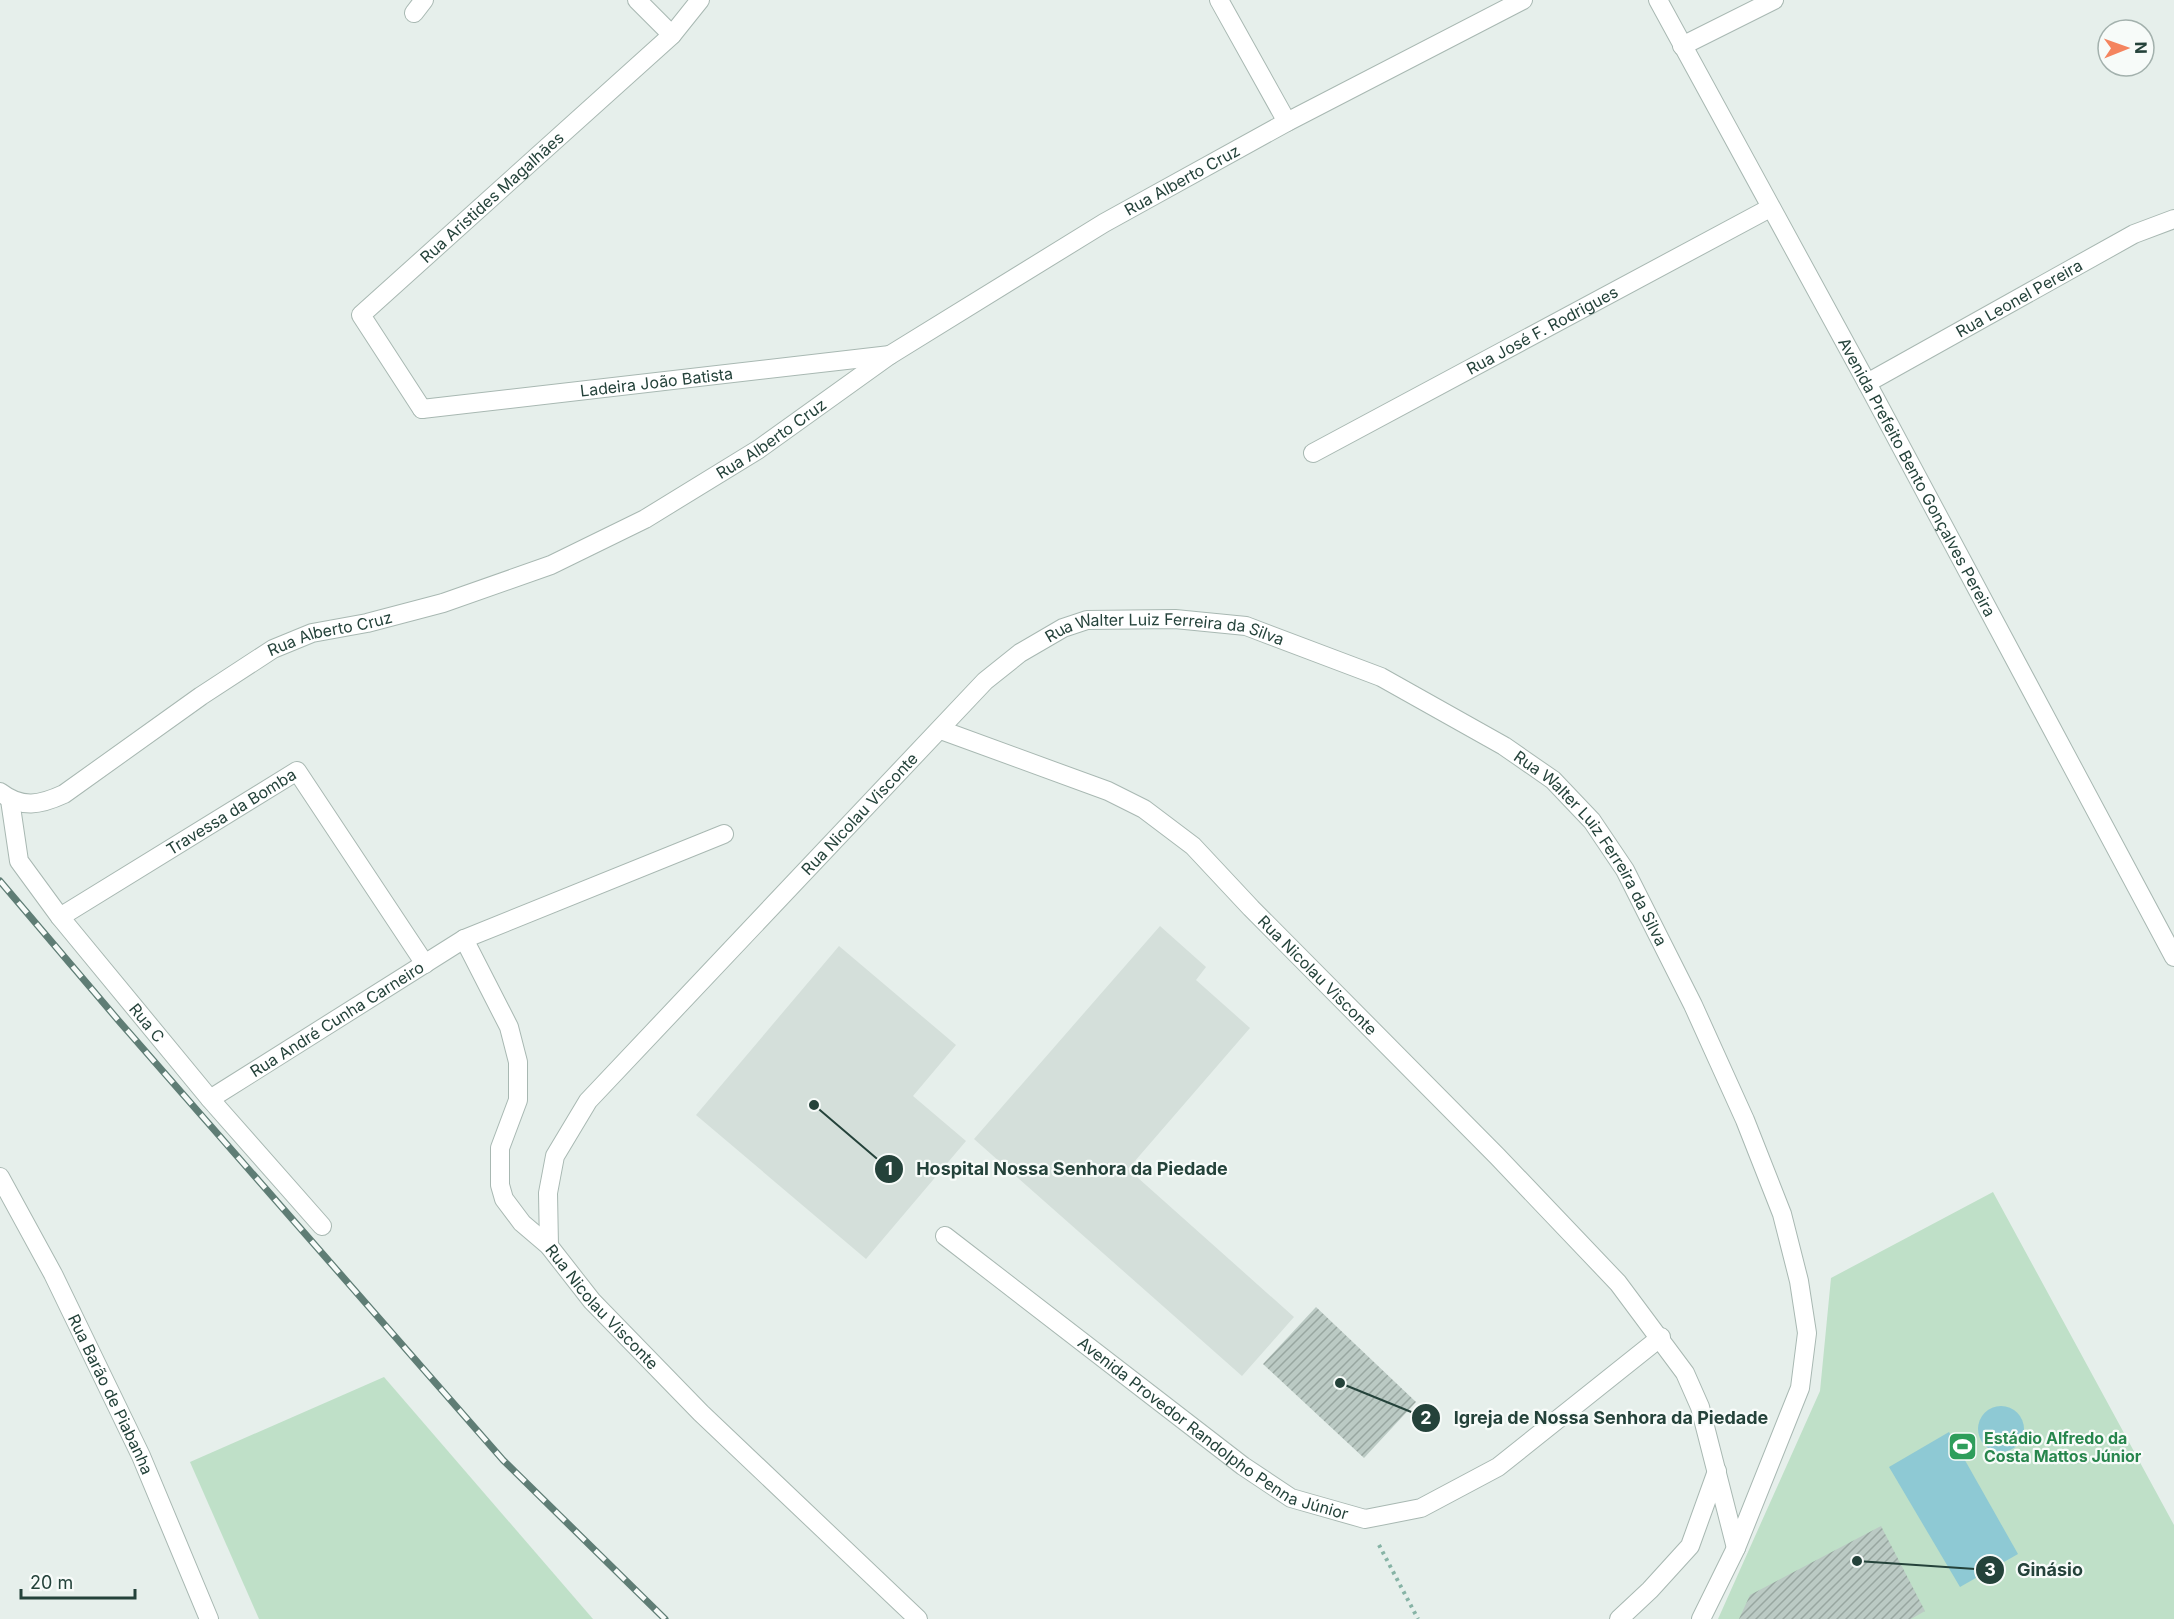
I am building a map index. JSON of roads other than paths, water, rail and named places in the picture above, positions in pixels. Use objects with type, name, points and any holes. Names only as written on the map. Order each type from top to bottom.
[{"type":"street","points":[[637,0],[672,35]]},
{"type":"street","name":"Rua Aristides Magalhães","points":[[422,409],[361,315],[672,35],[700,0]]},
{"type":"street","points":[[1219,0],[1287,122]]},
{"type":"street","name":"Rua Alberto Cruz","points":[[5,796],[34,805],[64,794],[201,696],[273,649],[312,633],[367,624],[443,603],[551,565],[645,519],[759,448],[890,355],[1104,223],[1287,122],[1522,0]]},
{"type":"street","name":"Avenida Prefeito Bento Gonçalves Pereira","points":[[1658,0],[1867,383],[2174,957]]},
{"type":"street","points":[[1682,46],[1774,0]]},
{"type":"street","name":"Rua José F. Rodrigues","points":[[1313,453],[1770,208]]},
{"type":"street","name":"Rua Leonel Pereira","points":[[1867,383],[2134,234],[2174,219]]},
{"type":"street","name":"Ladeira João Batista","points":[[422,409],[890,355]]},
{"type":"street","name":"Rua Walter Luiz Ferreira da Silva","points":[[941,730],[985,681],[1020,653],[1063,628],[1087,620],[1175,619],[1246,626],[1381,677],[1504,746],[1553,780],[1592,821],[1625,870],[1693,1005],[1744,1120],[1782,1214],[1799,1281],[1807,1333],[1800,1388],[1736,1548]]},
{"type":"street","name":"Rua Nicolau Visconte","points":[[918,1619],[701,1413],[592,1301],[549,1246],[548,1193],[555,1156],[588,1101],[941,730],[1108,791],[1143,808],[1193,846],[1251,908],[1521,1181],[1618,1283],[1661,1337]]},
{"type":"street","name":"Travessa da Bomba","points":[[60,917],[297,771],[425,964]]},
{"type":"street","name":"Rua C","points":[[5,796],[20,861],[60,917],[210,1099],[322,1226]]},
{"type":"street","name":"Rua André Cunha Carneiro","points":[[210,1099],[464,939],[724,834]]},
{"type":"street","points":[[464,939],[509,1027],[518,1062],[518,1100],[500,1148],[500,1185],[504,1199],[513,1213],[549,1246]]},
{"type":"street","name":"Rua Barão de Piabanha","points":[[0,1177],[52,1274],[141,1456],[209,1619]]},
{"type":"street","name":"Avenida Provedor Randolpho Penna Júnior","points":[[945,1236],[1243,1466],[1291,1498],[1365,1519],[1421,1508],[1498,1467],[1661,1337]]},
{"type":"street","points":[[1661,1337],[1685,1373],[1700,1407],[1736,1548],[1701,1619]]},
{"type":"street","points":[[1619,1619],[1650,1590],[1689,1546],[1717,1472]]},
{"type":"water","points":[[2001,1406],[2010,1407],[2018,1412],[2023,1420],[2023,1438],[2018,1446],[2010,1451],[2001,1452],[1992,1451],[1984,1446],[1979,1438],[1978,1429],[1979,1420],[1984,1412],[1992,1407]]},
{"type":"water","points":[[1949,1432],[2018,1554],[1960,1587],[1889,1467]]},
{"type":"railway","points":[[0,881],[118,1020],[503,1460],[665,1619]]},
{"type":"place","name":"Hospital Nossa Senhora da Piedade","points":[[814,1105]]},
{"type":"place","name":"Igreja de Nossa Senhora da Piedade","points":[[1340,1383]]},
{"type":"place","name":"Estádio Alfredo da Costa Mattos Júnior","points":[[1963,1447]]},
{"type":"place","name":"Ginásio","points":[[1857,1561]]}]
